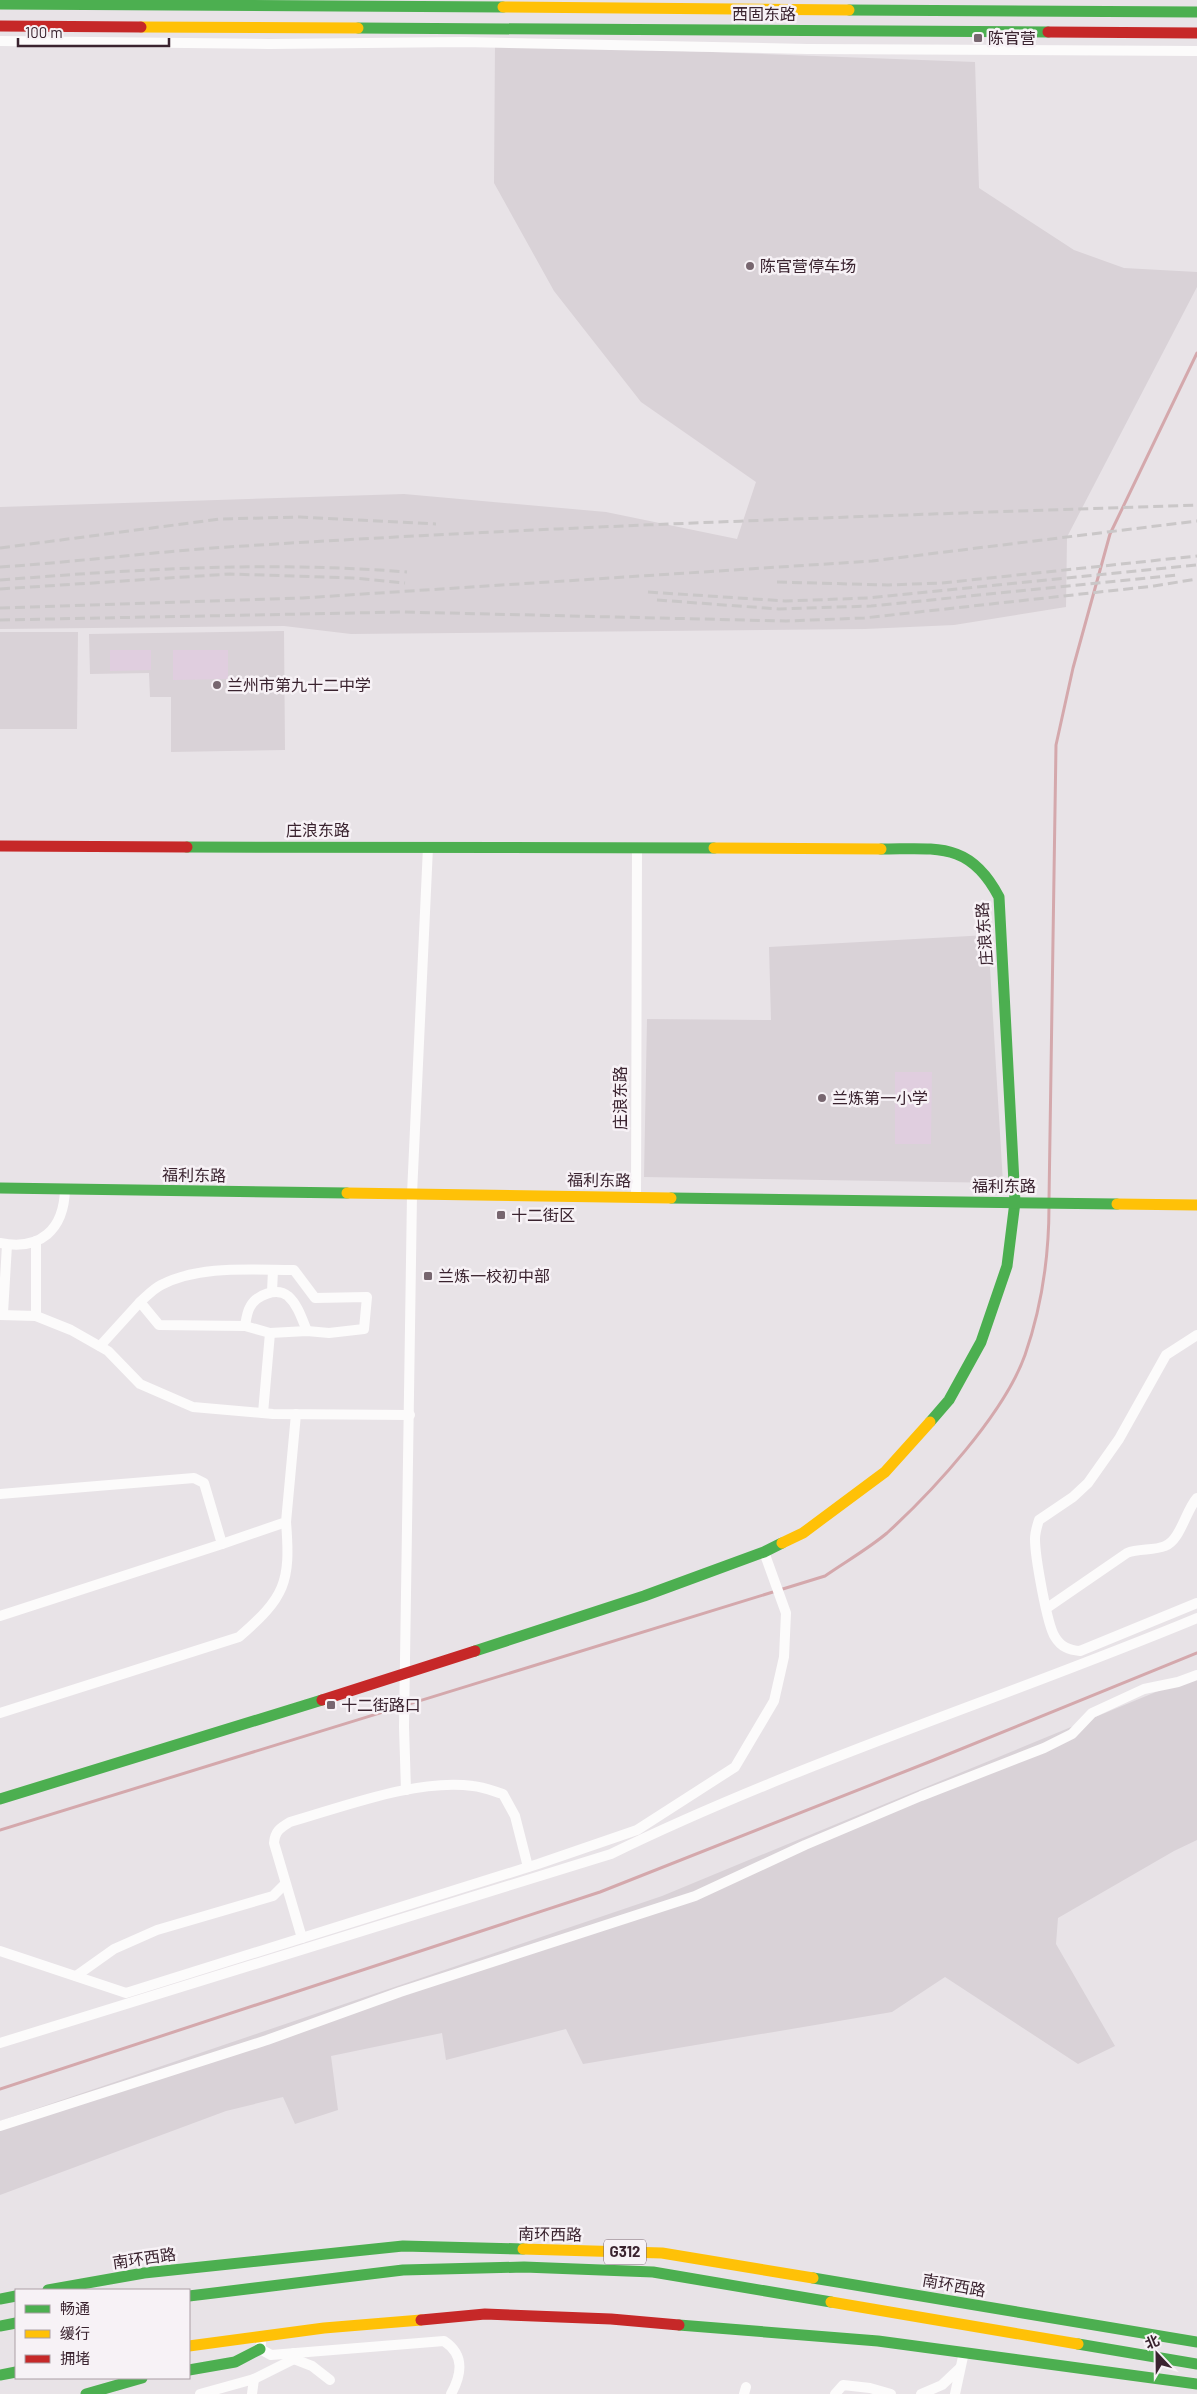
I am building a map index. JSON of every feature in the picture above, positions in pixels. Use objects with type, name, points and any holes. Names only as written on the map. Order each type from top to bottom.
[{"type":"main road","name":"西固东路","points":[[0,4],[413,3],[790,5],[1197,12]]},
{"type":"main road","name":"西固东路","points":[[0,26],[1197,33]]},
{"type":"main road","name":"庄浪东路","points":[[0,846],[941,849],[965,856],[988,875],[999,897],[1020,1202],[1004,1274],[981,1342],[949,1400],[885,1472],[803,1533],[764,1552],[406,1680],[0,1799]]},
{"type":"main road","name":"福利东路","points":[[0,1188],[1197,1205]]},
{"type":"main road","name":"南环西路","points":[[54,2289],[144,2273],[403,2246],[662,2252],[1197,2342]]},
{"type":"main road","name":"南环西路","points":[[190,2296],[403,2270],[524,2267],[653,2272],[1197,2364]]},
{"type":"main road","points":[[0,2300],[15,2296]]},
{"type":"main road","points":[[190,2346],[324,2328],[485,2314],[610,2318],[878,2341],[1197,2384]]},
{"type":"main road","points":[[0,2326],[15,2324]]},
{"type":"main road","points":[[190,2370],[249,2358],[260,2349]]},
{"type":"main road","points":[[0,2375],[15,2372]]},
{"type":"main road","points":[[86,2394],[138,2379]]},
{"type":"street","points":[[0,41],[269,44],[463,42],[808,49],[1197,51]]},
{"type":"street","points":[[406,1790],[404,1727],[412,1194],[428,847]]},
{"type":"street","name":"庄浪东路","points":[[636,848],[636,1197]]},
{"type":"street","points":[[64,1189],[64,1206],[58,1222],[47,1235],[36,1241],[15,1246],[4,1244],[2,1314],[36,1316],[71,1330],[108,1351],[140,1384],[193,1407],[263,1413],[410,1415]]},
{"type":"street","points":[[36,1241],[36,1316]]},
{"type":"street","points":[[272,1292],[273,1270]]},
{"type":"street","points":[[100,1346],[140,1302],[159,1286],[190,1274],[294,1270],[314,1298],[367,1298],[364,1329],[329,1333],[307,1331],[270,1333],[245,1326],[159,1325],[140,1302]]},
{"type":"street","points":[[245,1326],[250,1306],[261,1297],[272,1292],[288,1296],[298,1309],[307,1331]]},
{"type":"street","points":[[263,1413],[270,1333]]},
{"type":"street","points":[[1197,1335],[1166,1355],[1119,1439],[1088,1483],[1073,1497],[1039,1520],[1034,1537],[1050,1625],[1058,1642],[1070,1650],[1080,1652],[1197,1603]]},
{"type":"street","points":[[0,1713],[238,1637],[264,1616],[283,1587],[289,1560],[286,1522],[296,1414]]},
{"type":"street","points":[[0,1494],[194,1478],[204,1483],[222,1544]]},
{"type":"street","points":[[1047,1608],[1126,1553],[1136,1549],[1163,1547],[1171,1543],[1197,1498]]},
{"type":"street","points":[[0,1616],[286,1522]]},
{"type":"street","points":[[0,1951],[126,1993],[528,1867],[637,1830],[735,1767],[774,1701],[784,1657],[786,1613],[764,1552]]},
{"type":"street","points":[[0,2043],[611,1854],[676,1823],[826,1761],[1045,1679],[1197,1618]]},
{"type":"street","points":[[0,2126],[267,2040],[400,1992],[695,1896],[805,1845],[921,1796],[1044,1748],[1072,1734],[1092,1713],[1144,1689],[1178,1682],[1197,1675]]},
{"type":"street","points":[[302,1938],[274,1843],[275,1834],[280,1827],[290,1822],[406,1790],[437,1786],[473,1786],[503,1794],[515,1816],[528,1867]]},
{"type":"street","points":[[76,1976],[114,1949],[157,1930],[272,1896],[285,1884]]},
{"type":"street","points":[[261,2337],[260,2349],[271,2355],[294,2356],[444,2341],[455,2351],[460,2362],[459,2379],[451,2394]]},
{"type":"street","points":[[955,2394],[964,2352]]},
{"type":"street","points":[[200,2394],[254,2379],[294,2356]]},
{"type":"street","points":[[294,2356],[312,2366],[330,2380]]},
{"type":"street","points":[[921,2394],[942,2385],[960,2368]]},
{"type":"street","points":[[252,2394],[254,2379]]},
{"type":"street","points":[[835,2394],[843,2385],[870,2388],[891,2394]]},
{"type":"shaded area","points":[[495,44],[975,62],[979,188],[1074,250],[1124,268],[1197,272],[1197,287],[1067,537],[1066,607],[954,625],[865,629],[351,634],[284,626],[0,629],[0,507],[404,494],[606,512],[737,539],[756,482],[641,402],[554,291],[494,183]]},
{"type":"shaded area","name":"兰州市第九十二中学","points":[[284,631],[285,750],[171,752],[171,697],[150,697],[149,673],[90,674],[89,634]]},
{"type":"shaded area","points":[[0,632],[78,632],[77,729],[0,729]]},
{"type":"shaded area","points":[[110,650],[151,650],[151,670],[110,671]]},
{"type":"shaded area","points":[[173,650],[228,650],[228,679],[173,680]]},
{"type":"shaded area","name":"兰炼第一小学","points":[[988,935],[1003,1183],[644,1177],[647,1019],[771,1020],[769,947]]},
{"type":"shaded area","points":[[895,1072],[932,1072],[931,1144],[895,1144]]},
{"type":"shaded area","points":[[1197,1675],[1197,1840],[1174,1851],[1058,1918],[1056,1944],[1115,2046],[1078,2064],[945,1977],[892,2012],[583,2064],[566,2029],[446,2060],[442,2033],[331,2056],[338,2110],[295,2124],[283,2097],[226,2111],[0,2195],[0,2121],[662,1896]]},
{"type":"waterway","points":[[1049,1200],[1056,745],[1073,668],[1110,534],[1197,353]]},
{"type":"waterway","points":[[0,1830],[825,1576],[880,1539],[905,1516],[945,1474],[1001,1402],[1015,1378],[1025,1355],[1036,1318],[1046,1263],[1049,1206]]},
{"type":"waterway","points":[[0,2089],[600,1892],[934,1760],[1197,1653]]},
{"type":"railway","points":[[0,567],[228,547],[470,533],[713,522],[1197,505]]},
{"type":"railway","points":[[0,548],[220,519],[300,517],[436,524]]},
{"type":"railway","points":[[0,608],[302,598],[872,561],[1197,521]]},
{"type":"railway","points":[[777,582],[888,585],[942,583],[1197,556]]},
{"type":"railway","points":[[648,592],[785,601],[868,598],[1197,565]]},
{"type":"railway","points":[[0,580],[153,570],[254,567],[305,567],[407,572]]},
{"type":"railway","points":[[0,589],[230,574],[353,578],[405,583]]},
{"type":"railway","points":[[657,600],[779,609],[871,606],[1177,575]]},
{"type":"railway","points":[[0,620],[403,612],[786,621],[864,618],[1154,586],[1197,579]]},
{"type":"traffic: fast","points":[[0,4],[503,7]]},
{"type":"traffic: fast","points":[[849,10],[1197,12]]},
{"type":"traffic: fast","points":[[358,28],[1048,32]]},
{"type":"traffic: fast","points":[[187,847],[714,848]]},
{"type":"traffic: fast","points":[[881,849],[935,849],[964,857],[988,879],[999,897],[1015,1202],[1007,1266],[981,1342],[949,1400],[930,1422]]},
{"type":"traffic: fast","points":[[0,1188],[347,1193]]},
{"type":"traffic: fast","points":[[671,1198],[1117,1204]]},
{"type":"traffic: fast","points":[[475,1651],[644,1596],[764,1552],[782,1543]]},
{"type":"traffic: fast","points":[[0,1799],[322,1700]]},
{"type":"traffic: fast","points":[[54,2289],[144,2273],[403,2246],[523,2249]]},
{"type":"traffic: fast","points":[[190,2296],[403,2270],[524,2267],[653,2272],[831,2302]]},
{"type":"traffic: fast","points":[[813,2278],[1197,2342]]},
{"type":"traffic: fast","points":[[0,2299],[15,2296]]},
{"type":"traffic: fast","points":[[0,2326],[15,2323]]},
{"type":"traffic: fast","points":[[679,2325],[878,2341],[1197,2384]]},
{"type":"traffic: fast","points":[[1078,2344],[1197,2364]]},
{"type":"traffic: fast","points":[[190,2370],[235,2362],[260,2349]]},
{"type":"traffic: fast","points":[[0,2375],[15,2372]]},
{"type":"traffic: fast","points":[[86,2394],[138,2379]]},
{"type":"traffic: slow","points":[[503,7],[849,10]]},
{"type":"traffic: slow","points":[[141,27],[358,28]]},
{"type":"traffic: slow","points":[[714,848],[881,849]]},
{"type":"traffic: slow","points":[[347,1193],[671,1198]]},
{"type":"traffic: slow","points":[[1117,1204],[1197,1205]]},
{"type":"traffic: slow","points":[[782,1543],[803,1533],[885,1472],[930,1422]]},
{"type":"traffic: slow","points":[[523,2249],[662,2253],[813,2278]]},
{"type":"traffic: slow","points":[[831,2302],[1078,2344]]},
{"type":"traffic: slow","points":[[190,2346],[324,2328],[421,2320]]},
{"type":"traffic: jam","points":[[0,26],[141,27]]},
{"type":"traffic: jam","points":[[1048,32],[1197,33]]},
{"type":"traffic: jam","points":[[0,846],[187,847]]},
{"type":"traffic: jam","points":[[322,1700],[475,1651]]},
{"type":"traffic: jam","points":[[421,2320],[485,2314],[611,2319],[679,2325]]},
{"type":"place","name":"陈官营","points":[[978,38]]},
{"type":"place","name":"陈官营停车场","points":[[750,266]]},
{"type":"place","name":"兰州市第九十二中学","points":[[217,685]]},
{"type":"place","name":"兰炼第一小学","points":[[822,1098]]},
{"type":"place","name":"十二街区","points":[[501,1215]]},
{"type":"place","name":"兰炼一校初中部","points":[[428,1276]]},
{"type":"place","name":"十二街路口","points":[[331,1705]]}]
